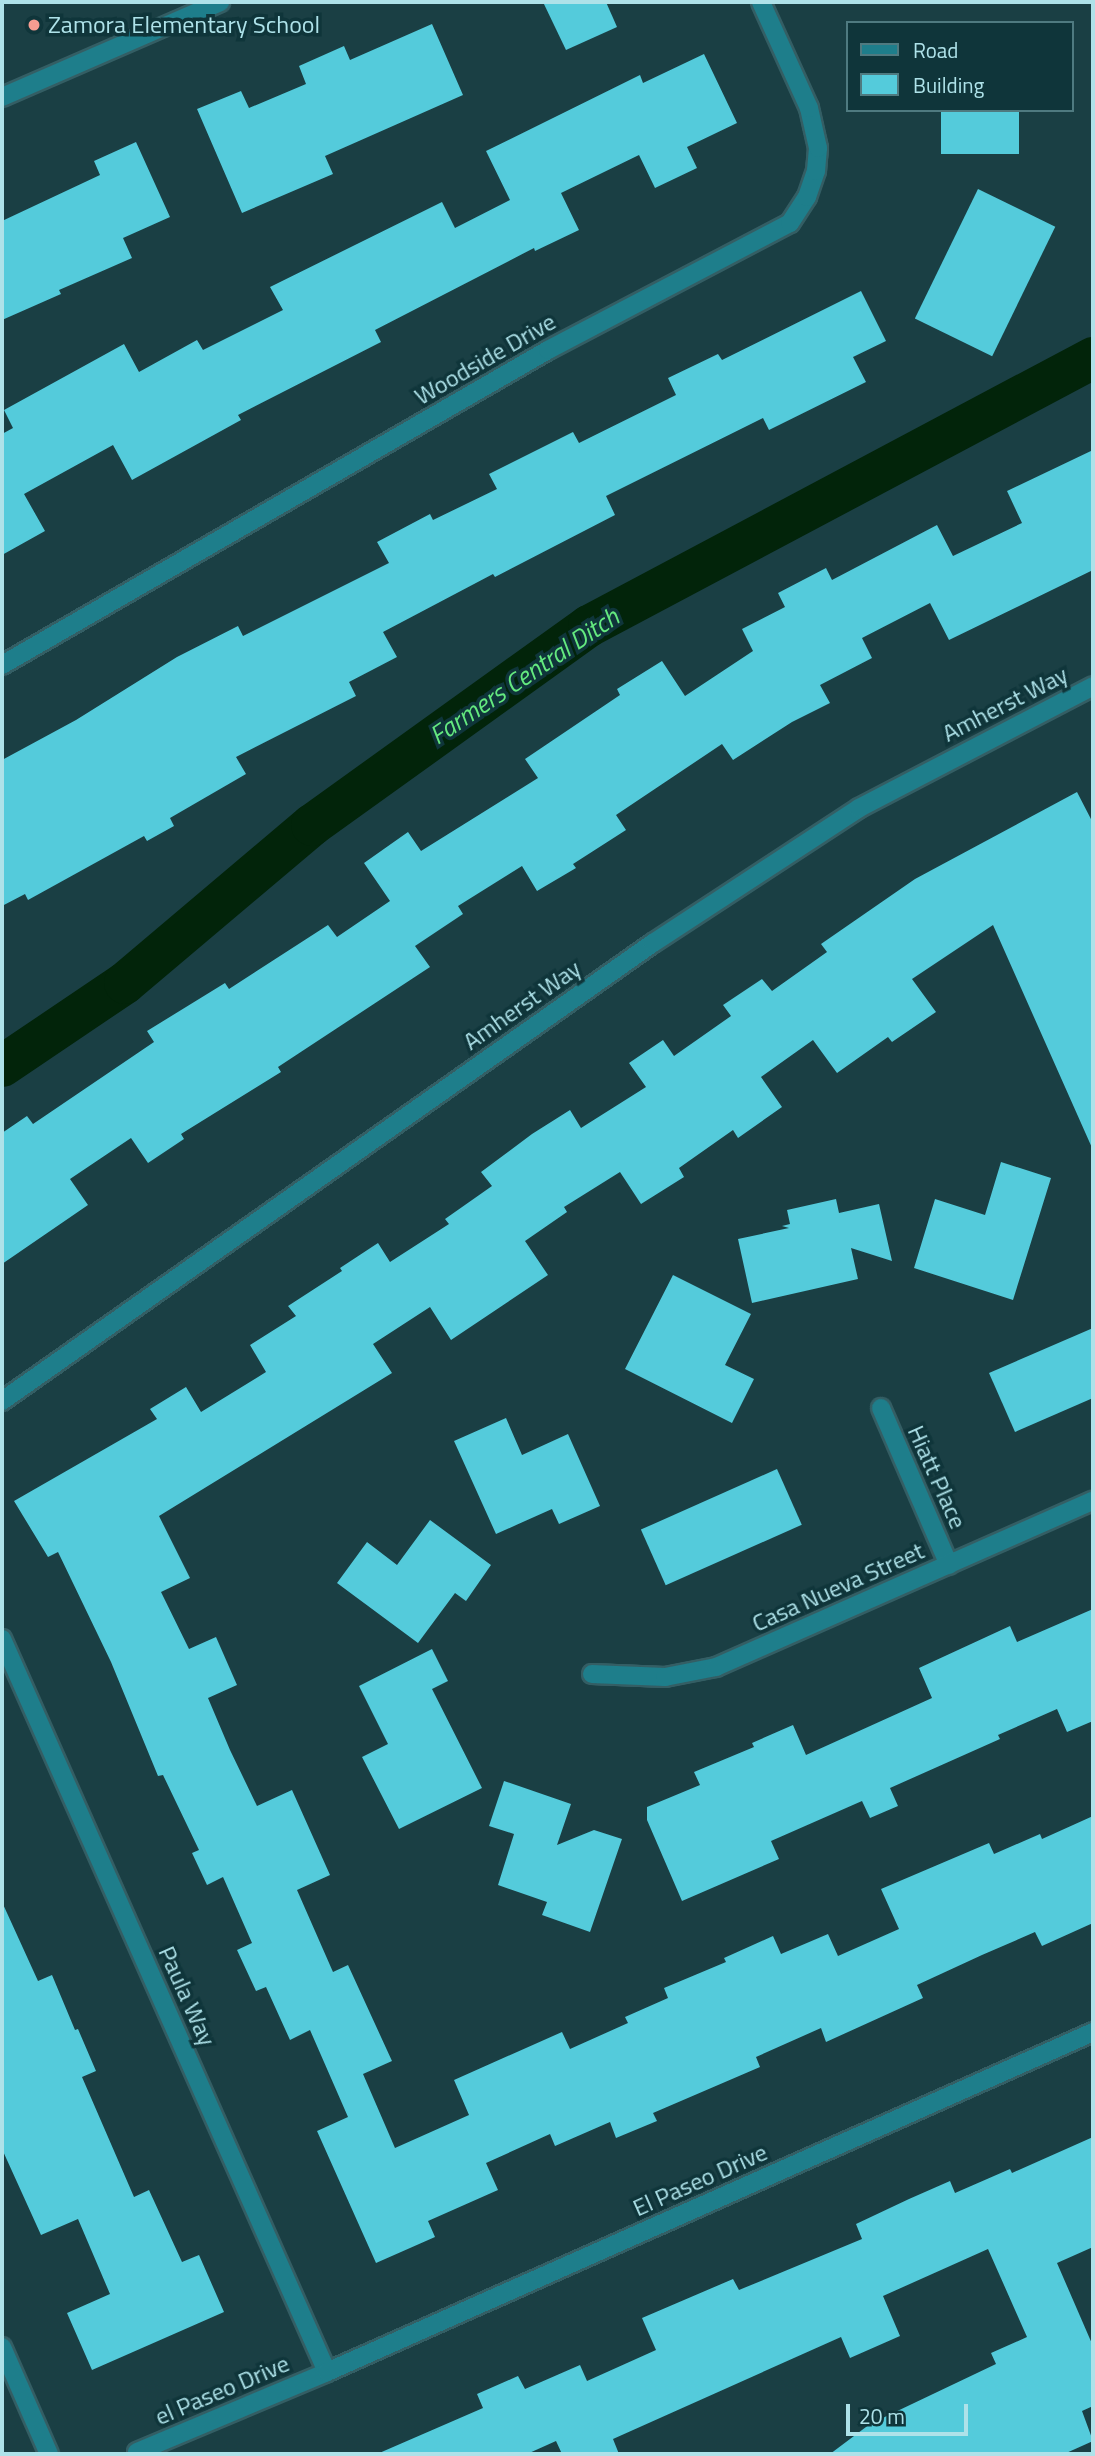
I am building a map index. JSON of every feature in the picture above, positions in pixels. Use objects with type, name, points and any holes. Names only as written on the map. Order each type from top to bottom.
[{"type":"street","points":[[2,97],[220,2]]},
{"type":"street","name":"Woodside Drive","points":[[2,665],[548,350],[790,223],[807,197],[818,148],[810,108],[761,2]]},
{"type":"street","name":"Amherst Way","points":[[2,1401],[653,943],[847,816],[1093,686]]},
{"type":"street","name":"Hiatt Place","points":[[880,1408],[949,1565]]},
{"type":"street","name":"Casa Nueva Street","points":[[592,1674],[665,1678],[716,1667],[1093,1501]]},
{"type":"street","name":"Paula Way","points":[[2,1639],[327,2372]]},
{"type":"street","name":"El Paseo Drive","points":[[327,2372],[1093,2032]]},
{"type":"street","points":[[2,2347],[49,2454]]},
{"type":"street","name":"el Paseo Drive","points":[[137,2452],[327,2372]]},
{"type":"building","points":[[543,2],[606,2],[617,27],[566,50]]},
{"type":"building","points":[[432,24],[463,95],[325,156],[333,174],[242,213],[197,109],[241,91],[249,108],[306,84],[299,66],[344,46],[350,60]]},
{"type":"building","points":[[704,54],[737,123],[687,147],[697,168],[655,188],[639,155],[561,193],[579,230],[535,251],[534,248],[375,330],[381,342],[238,415],[241,420],[132,480],[113,445],[24,494],[45,531],[2,555],[2,434],[13,428],[4,410],[124,344],[139,372],[197,340],[203,350],[283,310],[270,287],[442,202],[455,228],[510,200],[486,151],[640,75],[643,83]]},
{"type":"building","points":[[941,112],[1019,112],[1019,154],[941,154]]},
{"type":"building","points":[[136,142],[170,217],[123,238],[132,258],[59,290],[61,294],[2,320],[2,221],[100,175],[94,161]]},
{"type":"building","points":[[978,189],[1055,227],[992,356],[915,318]]},
{"type":"building","points":[[861,291],[886,341],[853,357],[866,382],[769,430],[763,418],[606,496],[615,515],[495,577],[493,574],[383,632],[397,657],[349,682],[356,696],[236,757],[246,774],[170,818],[174,826],[147,841],[144,836],[28,900],[25,894],[2,906],[2,760],[76,720],[177,657],[238,626],[243,636],[389,563],[377,542],[430,514],[433,520],[497,489],[489,474],[573,432],[579,443],[676,395],[668,378],[718,354],[722,360]]},
{"type":"building","points":[[1093,450],[1093,570],[949,640],[930,603],[862,638],[872,658],[820,685],[830,703],[792,722],[733,760],[722,744],[616,815],[626,830],[573,864],[576,868],[537,891],[522,866],[458,906],[463,914],[415,946],[430,967],[278,1067],[281,1072],[181,1134],[184,1139],[148,1163],[131,1138],[70,1179],[88,1205],[2,1264],[2,1133],[27,1116],[33,1124],[154,1042],[147,1031],[225,983],[229,989],[328,925],[337,937],[390,901],[364,863],[408,832],[421,851],[538,778],[525,759],[620,695],[617,689],[662,661],[685,696],[753,651],[742,629],[785,607],[778,593],[826,568],[832,580],[937,525],[953,556],[1022,523],[1007,491]]},
{"type":"building","points":[[1077,792],[1093,823],[1093,1150],[993,925],[912,979],[936,1012],[892,1042],[888,1037],[837,1073],[813,1040],[761,1077],[782,1107],[738,1138],[733,1130],[679,1168],[684,1177],[641,1204],[620,1172],[564,1207],[567,1212],[525,1241],[548,1275],[451,1340],[430,1307],[373,1344],[392,1373],[159,1516],[190,1578],[161,1592],[189,1649],[216,1637],[237,1685],[208,1698],[230,1750],[257,1806],[292,1790],[330,1875],[297,1890],[333,1972],[348,1965],[392,2061],[363,2074],[395,2148],[469,2115],[454,2080],[562,2032],[570,2049],[628,2023],[625,2017],[668,1998],[664,1988],[726,1962],[724,1958],[773,1936],[781,1954],[828,1934],[838,1956],[899,1929],[881,1889],[989,1843],[994,1854],[1040,1834],[1042,1839],[1093,1816],[1093,1923],[1042,1946],[1035,1932],[982,1955],[917,1985],[923,1998],[826,2042],[821,2028],[756,2057],[760,2067],[653,2113],[657,2121],[616,2138],[610,2122],[555,2146],[550,2134],[486,2163],[498,2190],[428,2221],[435,2237],[376,2263],[317,2131],[348,2117],[310,2030],[290,2040],[266,1987],[256,1991],[237,1950],[252,1943],[223,1877],[207,1885],[192,1853],[199,1850],[163,1775],[158,1776],[111,1662],[58,1552],[48,1557],[14,1501],[157,1419],[150,1409],[186,1387],[201,1412],[266,1372],[250,1345],[296,1316],[288,1306],[342,1271],[340,1268],[378,1243],[390,1262],[449,1224],[445,1219],[492,1186],[481,1172],[532,1134],[570,1110],[581,1128],[646,1087],[629,1063],[663,1040],[674,1056],[731,1016],[723,1005],[762,979],[772,991],[827,952],[821,944],[915,879]]},
{"type":"building","points":[[1001,1162],[1051,1178],[1013,1300],[914,1268],[935,1199],[985,1215]]},
{"type":"building","points":[[836,1199],[839,1213],[879,1204],[892,1261],[851,1248],[858,1279],[752,1303],[738,1239],[789,1228],[782,1226],[790,1224],[787,1210]]},
{"type":"building","points":[[673,1275],[751,1314],[725,1365],[754,1379],[732,1423],[625,1369]]},
{"type":"building","points":[[1093,1328],[1093,1398],[1015,1432],[989,1373]]},
{"type":"building","points":[[506,1418],[522,1455],[568,1434],[600,1506],[559,1524],[552,1509],[496,1534],[454,1441]]},
{"type":"building","points":[[777,1469],[802,1525],[666,1585],[641,1530]]},
{"type":"building","points":[[430,1520],[491,1565],[466,1601],[455,1593],[418,1643],[337,1583],[367,1542],[397,1565]]},
{"type":"building","points":[[1093,1609],[1093,1721],[1067,1732],[1057,1709],[998,1735],[1000,1739],[890,1788],[898,1806],[870,1818],[862,1801],[771,1841],[779,1859],[682,1901],[647,1820],[647,1807],[700,1785],[694,1772],[754,1747],[752,1743],[793,1725],[806,1755],[932,1698],[919,1668],[1010,1626],[1017,1642]]},
{"type":"building","points":[[432,1649],[448,1681],[432,1689],[482,1788],[399,1829],[362,1757],[388,1744],[359,1686]]},
{"type":"building","points":[[504,1781],[571,1804],[557,1845],[594,1830],[622,1839],[590,1932],[542,1915],[547,1902],[498,1885],[514,1834],[489,1826]]},
{"type":"building","points":[[2,1902],[38,1981],[52,1975],[75,2030],[78,2029],[96,2071],[82,2077],[134,2197],[149,2190],[182,2262],[199,2255],[224,2312],[92,2370],[67,2313],[110,2294],[78,2219],[41,2235],[2,2149]]},
{"type":"building","points":[[1093,2137],[1093,2247],[1057,2263],[1093,2346],[1093,2406],[1082,2411],[1093,2441],[1064,2454],[830,2454],[870,2424],[996,2364],[991,2353],[1027,2337],[988,2249],[883,2296],[900,2336],[850,2358],[841,2337],[613,2439],[619,2454],[562,2454],[556,2441],[527,2454],[377,2454],[483,2408],[477,2394],[518,2376],[525,2389],[580,2365],[587,2381],[656,2350],[642,2318],[733,2279],[739,2290],[862,2239],[856,2224],[950,2181],[955,2193],[1010,2169],[1012,2173]]},
{"type":"waterway","name":"Farmers Central Ditch","points":[[2,1066],[125,983],[312,825],[589,626],[1093,358]]},
{"type":"place","name":"Zamora Elementary School","points":[[34,25]]}]
